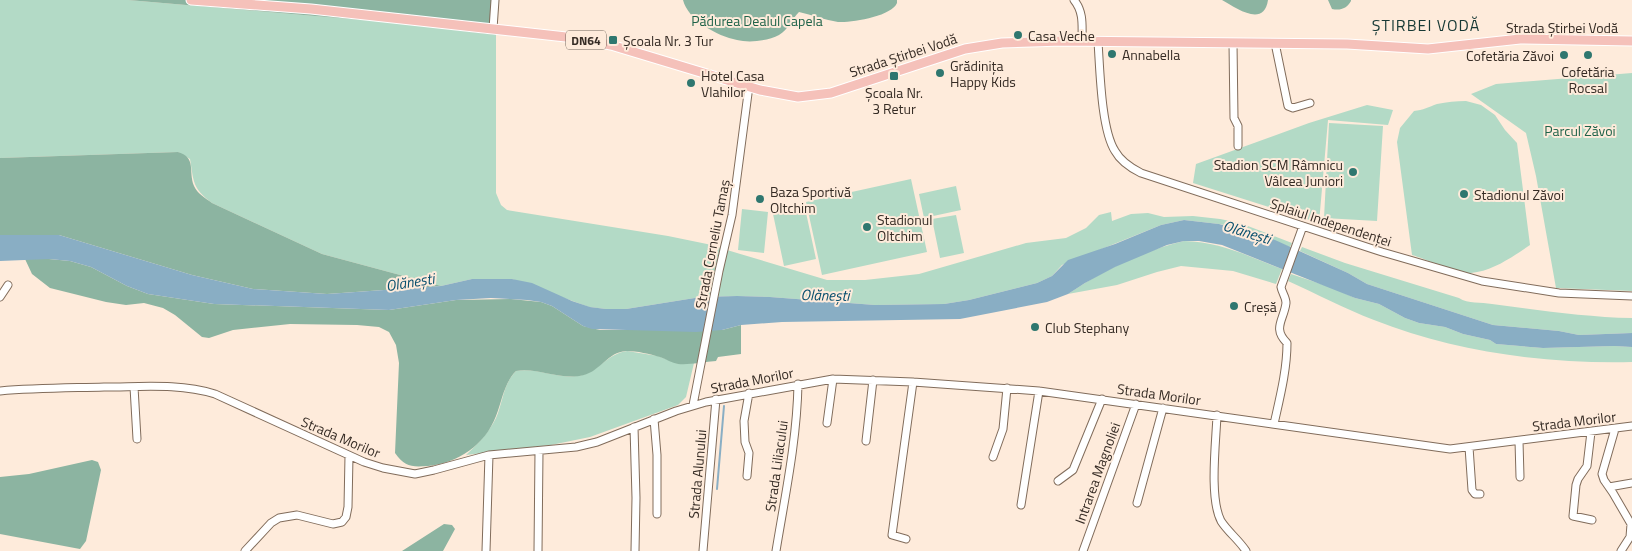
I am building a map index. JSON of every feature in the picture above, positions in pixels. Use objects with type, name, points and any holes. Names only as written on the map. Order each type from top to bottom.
[{"type":"main road","name":"Strada Știrbei Vodă","points":[[191,0],[311,9],[564,36],[604,44],[749,86],[786,96],[798,97],[822,95],[943,55],[977,47],[1039,41],[1363,44],[1428,49],[1520,39],[1632,42]]},
{"type":"street","points":[[493,29],[495,0]]},
{"type":"street","points":[[1074,0],[1082,13],[1082,41]]},
{"type":"street","name":"Splaiul Independenței","points":[[1098,42],[1107,132],[1116,153],[1126,164],[1151,178],[1409,260],[1482,281],[1558,293],[1632,296]]},
{"type":"street","points":[[1233,43],[1234,110],[1238,126],[1238,146]]},
{"type":"street","points":[[1275,43],[1288,106],[1293,108],[1310,103]]},
{"type":"street","name":"Strada Corneliu Tamaș","points":[[694,405],[703,350],[732,215],[749,86]]},
{"type":"street","points":[[1274,424],[1287,352],[1287,342],[1282,338],[1279,330],[1286,303],[1281,287],[1303,226]]},
{"type":"street","points":[[0,297],[8,285]]},
{"type":"street","points":[[827,423],[832,379]]},
{"type":"street","name":"Strada Morilor","points":[[0,392],[13,390],[134,387],[190,388],[214,394],[349,456],[383,468],[415,474],[489,455],[539,452],[576,447],[597,442],[654,419],[716,399],[832,379],[913,382],[1039,391],[1450,449],[1632,426]]},
{"type":"street","points":[[866,441],[873,380]]},
{"type":"street","points":[[906,540],[892,534],[913,382]]},
{"type":"street","name":"Strada Liliacului","points":[[776,551],[797,413],[798,384]]},
{"type":"street","points":[[134,387],[137,439]]},
{"type":"street","points":[[993,457],[1003,429],[1007,388]]},
{"type":"street","points":[[1021,505],[1039,391]]},
{"type":"street","points":[[747,476],[749,453],[744,436],[744,421],[749,393]]},
{"type":"street","name":"Strada Alunului","points":[[703,551],[716,399]]},
{"type":"street","points":[[1058,481],[1072,470],[1102,399]]},
{"type":"street","name":"Intrarea Magnoliei","points":[[1083,551],[1136,404]]},
{"type":"street","points":[[1137,503],[1163,408]]},
{"type":"street","points":[[1217,415],[1215,491],[1217,508],[1225,526],[1240,541],[1246,551]]},
{"type":"street","points":[[654,419],[657,454],[657,514]]},
{"type":"street","points":[[634,427],[635,551]]},
{"type":"street","points":[[1615,428],[1602,474],[1632,524],[1630,537],[1621,551]]},
{"type":"street","points":[[1591,432],[1587,466],[1576,485],[1573,516],[1592,520]]},
{"type":"street","name":"Strada Morilor","points":[[1519,441],[1520,477]]},
{"type":"street","points":[[1469,447],[1472,490],[1475,494],[1480,494]]},
{"type":"street","points":[[538,551],[539,452]]},
{"type":"street","points":[[486,551],[489,455]]},
{"type":"street","points":[[245,551],[271,523],[279,518],[297,515],[333,524],[342,522],[346,517],[348,507],[349,456]]},
{"type":"street","points":[[1609,487],[1632,483]]},
{"type":"green space","points":[[0,0],[128,0],[385,22],[496,35],[496,193],[501,205],[507,210],[707,244],[827,280],[865,280],[919,274],[1026,243],[1066,238],[1086,228],[1099,215],[1111,212],[1112,221],[1131,214],[1148,213],[1164,217],[1193,216],[1220,219],[1240,223],[1292,243],[1290,247],[1238,228],[1184,220],[1161,225],[1062,265],[1052,276],[1037,283],[969,300],[944,304],[875,305],[737,296],[701,297],[626,309],[606,309],[589,307],[512,279],[472,279],[441,286],[322,254],[212,203],[197,189],[190,159],[178,152],[0,158]]},
{"type":"green space","points":[[128,0],[499,0],[496,35],[385,22]]},
{"type":"green space","name":"Pădurea Dealul Capela","points":[[683,0],[897,0],[897,3],[888,12],[871,18],[852,21],[838,22],[799,12],[779,35],[764,40],[747,41],[729,38],[704,26],[691,14]]},
{"type":"green space","points":[[1222,0],[1268,0],[1261,13],[1255,14],[1242,11]]},
{"type":"green space","points":[[1328,0],[1351,1],[1343,8],[1335,10],[1332,9]]},
{"type":"green space","name":"Parcul Zăvoi","points":[[1632,73],[1632,291],[1556,288],[1536,176],[1526,133],[1471,94],[1496,84]]},
{"type":"green space","name":"Stadionul Zăvoi","points":[[1466,101],[1481,105],[1495,115],[1517,143],[1530,245],[1495,266],[1471,273],[1450,269],[1412,255],[1397,142],[1400,128],[1414,111],[1437,104]]},
{"type":"green space","points":[[1367,105],[1393,110],[1388,125],[1328,120],[1319,223],[1193,183],[1196,164],[1309,123]]},
{"type":"green space","name":"Stadion SCM Râmnicu Vâlcea Juniori","points":[[1329,123],[1383,126],[1377,221],[1324,218]]},
{"type":"green space","points":[[178,152],[190,161],[195,189],[212,203],[322,254],[441,286],[327,294],[253,289],[192,275],[59,235],[0,235],[0,158]]},
{"type":"green space","name":"Stadionul Oltchim","points":[[911,179],[927,252],[822,275],[806,202]]},
{"type":"green space","points":[[956,186],[961,210],[924,218],[919,194]]},
{"type":"green space","points":[[805,208],[816,259],[784,266],[773,214]]},
{"type":"green space","points":[[742,209],[768,212],[764,253],[738,250]]},
{"type":"green space","points":[[956,215],[964,253],[940,258],[932,219]]},
{"type":"green space","points":[[1184,241],[1222,247],[1282,269],[1276,284],[1233,271],[1181,266],[1117,285],[1068,294],[1124,262]]},
{"type":"green space","points":[[1302,247],[1345,263],[1466,301],[1579,315],[1632,318],[1632,333],[1579,335],[1559,331],[1493,325],[1367,284],[1300,251]]},
{"type":"green space","points":[[25,259],[70,261],[91,267],[127,286],[148,294],[214,304],[389,310],[456,300],[511,299],[541,302],[552,306],[583,326],[600,330],[722,330],[741,325],[741,354],[718,357],[716,361],[683,364],[648,354],[626,351],[614,355],[595,370],[584,375],[566,376],[524,370],[516,371],[506,387],[491,426],[478,444],[460,457],[450,461],[428,466],[413,466],[405,464],[395,453],[399,363],[396,345],[389,332],[379,327],[357,325],[290,324],[233,330],[209,338],[202,337],[175,315],[163,308],[144,303],[126,305],[106,302],[50,288],[32,274]]},
{"type":"green space","points":[[1291,274],[1333,288],[1355,298],[1379,304],[1419,323],[1445,327],[1463,334],[1490,340],[1496,344],[1543,348],[1632,347],[1632,362],[1567,361],[1534,358],[1501,354],[1436,340],[1374,320],[1342,306],[1288,281]]},
{"type":"green space","points":[[627,351],[658,356],[679,364],[694,363],[686,397],[678,405],[590,437],[551,445],[466,455],[483,438],[496,418],[508,382],[516,371],[524,370],[562,376],[578,376],[591,371],[613,356]]},
{"type":"green space","points":[[92,460],[98,462],[101,470],[86,541],[80,549],[0,534],[0,477],[29,474]]},
{"type":"green space","points":[[444,524],[452,525],[455,529],[443,551],[402,551]]},
{"type":"water","name":"Olănești","points":[[1184,220],[1219,224],[1275,240],[1348,273],[1367,284],[1493,325],[1559,331],[1579,335],[1632,333],[1632,347],[1543,348],[1496,344],[1490,340],[1463,334],[1445,327],[1419,323],[1379,304],[1355,298],[1222,245],[1199,241],[1184,241],[1167,245],[1115,267],[1068,294],[1047,302],[960,319],[782,322],[741,325],[722,330],[696,332],[592,329],[583,326],[552,306],[527,300],[491,298],[456,300],[389,310],[214,304],[148,294],[127,286],[91,267],[70,261],[49,259],[0,261],[0,235],[59,235],[192,275],[253,289],[327,294],[441,286],[472,279],[512,279],[532,283],[590,307],[606,309],[626,309],[701,297],[737,296],[875,305],[944,304],[969,300],[1037,283],[1052,276],[1068,260],[1115,244],[1161,225]]},
{"type":"waterway","points":[[717,489],[724,406]]},
{"type":"place","name":"Casa Veche","points":[[1018,35]]},
{"type":"place","name":"Școala Nr. 3 Tur","points":[[613,40]]},
{"type":"place","name":"Annabella","points":[[1112,54]]},
{"type":"place","name":"Cofetăria Zăvoi","points":[[1564,55]]},
{"type":"place","name":"Cofetăria Rocsal","points":[[1588,55]]},
{"type":"place","name":"Grădinița Happy Kids","points":[[940,73]]},
{"type":"place","name":"Școala Nr. 3 Retur","points":[[894,76]]},
{"type":"place","name":"Hotel Casa Vlahilor","points":[[691,83]]},
{"type":"place","name":"Stadion SCM Râmnicu Vâlcea Juniori","points":[[1353,172]]},
{"type":"place","name":"Stadionul Zăvoi","points":[[1464,194]]},
{"type":"place","name":"Baza Sportivă Oltchim","points":[[760,199]]},
{"type":"place","name":"Stadionul Oltchim","points":[[867,227]]},
{"type":"place","name":"Creșă","points":[[1234,306]]},
{"type":"place","name":"Club Stephany","points":[[1035,327]]},
{"type":"district","name":"ȘTIRBEI VODĂ","points":[[1426,25]]}]
